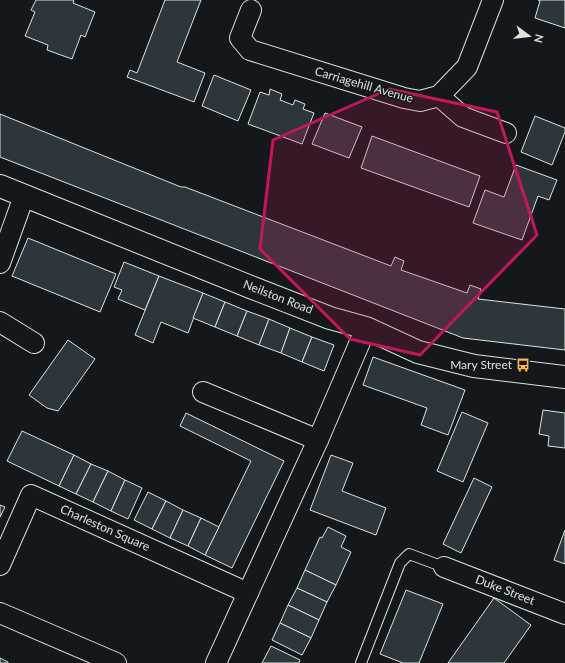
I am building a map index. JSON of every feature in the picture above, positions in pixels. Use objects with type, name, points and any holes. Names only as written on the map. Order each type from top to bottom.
[{"type":"main road","name":"Neilston Road","points":[[0,186],[330,318],[366,328],[418,352],[474,366],[565,377]]},
{"type":"street","points":[[493,0],[467,68],[440,96],[463,117],[506,133]]},
{"type":"street","name":"Carriagehill Avenue","points":[[251,10],[240,38],[250,50],[404,98],[420,101],[440,96]]},
{"type":"street","points":[[0,263],[24,196]]},
{"type":"street","points":[[1,325],[34,343]]},
{"type":"street","points":[[216,663],[318,440],[366,328]]},
{"type":"street","points":[[203,392],[318,440]]},
{"type":"street","name":"Charleston Square","points":[[0,565],[31,495],[248,593]]},
{"type":"street","name":"Duke Street","points":[[444,567],[565,614]]},
{"type":"street","points":[[0,613],[116,663]]},
{"type":"lane","points":[[361,663],[400,563],[409,554],[444,567]]},
{"type":"highlighted area","points":[[389,89],[497,112],[537,235],[420,355],[350,339],[260,249],[273,140]]},
{"type":"building","points":[[36,0],[74,0],[73,3],[95,12],[85,37],[81,35],[72,59],[47,50],[48,45],[25,36],[35,12],[31,10]]},
{"type":"building","points":[[165,0],[201,0],[177,62],[205,73],[194,102],[127,77],[130,70],[137,73]]},
{"type":"building","points":[[538,0],[565,0],[565,28],[535,18],[540,1]]},
{"type":"building","points":[[214,75],[251,90],[238,121],[202,106]]},
{"type":"building","points":[[270,89],[282,94],[280,100],[293,105],[295,100],[305,104],[303,109],[314,113],[302,144],[248,124],[260,92],[269,95]]},
{"type":"building","points":[[325,113],[362,127],[349,158],[312,144]]},
{"type":"building","points":[[0,114],[181,187],[185,187],[391,266],[395,257],[404,261],[401,270],[467,293],[470,285],[481,289],[478,299],[565,309],[565,350],[463,338],[0,157]]},
{"type":"building","points":[[535,116],[565,128],[565,132],[552,165],[521,152]]},
{"type":"building","points":[[372,136],[480,176],[469,207],[361,168]]},
{"type":"building","points":[[516,165],[557,180],[549,200],[538,196],[522,240],[473,223],[485,190],[504,197]]},
{"type":"building","points":[[28,238],[116,274],[100,312],[12,276]]},
{"type":"building","points":[[124,262],[159,276],[145,310],[118,299],[122,290],[114,287]]},
{"type":"building","points":[[159,276],[203,293],[188,333],[161,322],[153,343],[135,335]]},
{"type":"building","points":[[203,293],[225,302],[215,327],[193,318]]},
{"type":"building","points":[[225,302],[247,311],[237,336],[215,327]]},
{"type":"building","points":[[247,311],[269,319],[259,345],[237,336]]},
{"type":"building","points":[[269,319],[290,328],[281,353],[259,345]]},
{"type":"building","points":[[290,328],[312,337],[302,362],[281,353]]},
{"type":"building","points":[[312,337],[334,345],[324,371],[302,362]]},
{"type":"building","points":[[68,340],[95,359],[58,411],[47,408],[29,395]]},
{"type":"building","points":[[373,357],[465,390],[448,435],[421,425],[427,408],[363,385]]},
{"type":"building","points":[[543,410],[565,413],[565,448],[548,446],[549,436],[539,434]]},
{"type":"building","points":[[462,412],[488,423],[463,482],[437,471]]},
{"type":"building","points":[[186,413],[284,461],[232,568],[205,555],[251,461],[180,426]]},
{"type":"building","points":[[22,431],[74,455],[59,486],[7,461]]},
{"type":"building","points":[[74,455],[91,464],[76,494],[59,486]]},
{"type":"building","points":[[331,455],[353,463],[342,491],[386,508],[376,535],[310,510]]},
{"type":"building","points":[[91,464],[108,471],[93,502],[76,494]]},
{"type":"building","points":[[108,471],[125,480],[111,511],[93,502]]},
{"type":"building","points":[[474,478],[492,487],[461,553],[443,544]]},
{"type":"building","points":[[125,480],[142,488],[128,519],[111,511]]},
{"type":"building","points":[[148,492],[166,501],[152,529],[134,520]]},
{"type":"building","points":[[166,501],[183,510],[170,538],[152,529]]},
{"type":"building","points":[[0,505],[5,507],[0,517]]},
{"type":"building","points":[[183,510],[201,518],[188,546],[170,538]]},
{"type":"building","points":[[201,518],[219,527],[205,555],[188,546]]},
{"type":"building","points":[[328,527],[346,536],[341,547],[351,552],[336,585],[305,570],[320,537],[322,538]]},
{"type":"building","points":[[565,530],[565,564],[554,560]]},
{"type":"building","points":[[305,570],[336,585],[327,602],[297,588]]},
{"type":"building","points":[[297,588],[327,602],[319,620],[288,605]]},
{"type":"building","points":[[406,590],[443,604],[419,663],[403,663],[380,654]]},
{"type":"building","points":[[494,598],[531,625],[504,663],[448,663]]},
{"type":"building","points":[[288,605],[319,620],[311,638],[280,623]]},
{"type":"building","points":[[280,623],[311,638],[302,655],[272,640]]},
{"type":"building","points":[[271,646],[300,660],[299,663],[262,663]]},
{"type":"building","points":[[0,658],[8,662],[8,663],[0,663]]},
{"type":"place","name":"Mary Street","points":[[523,365]]}]
